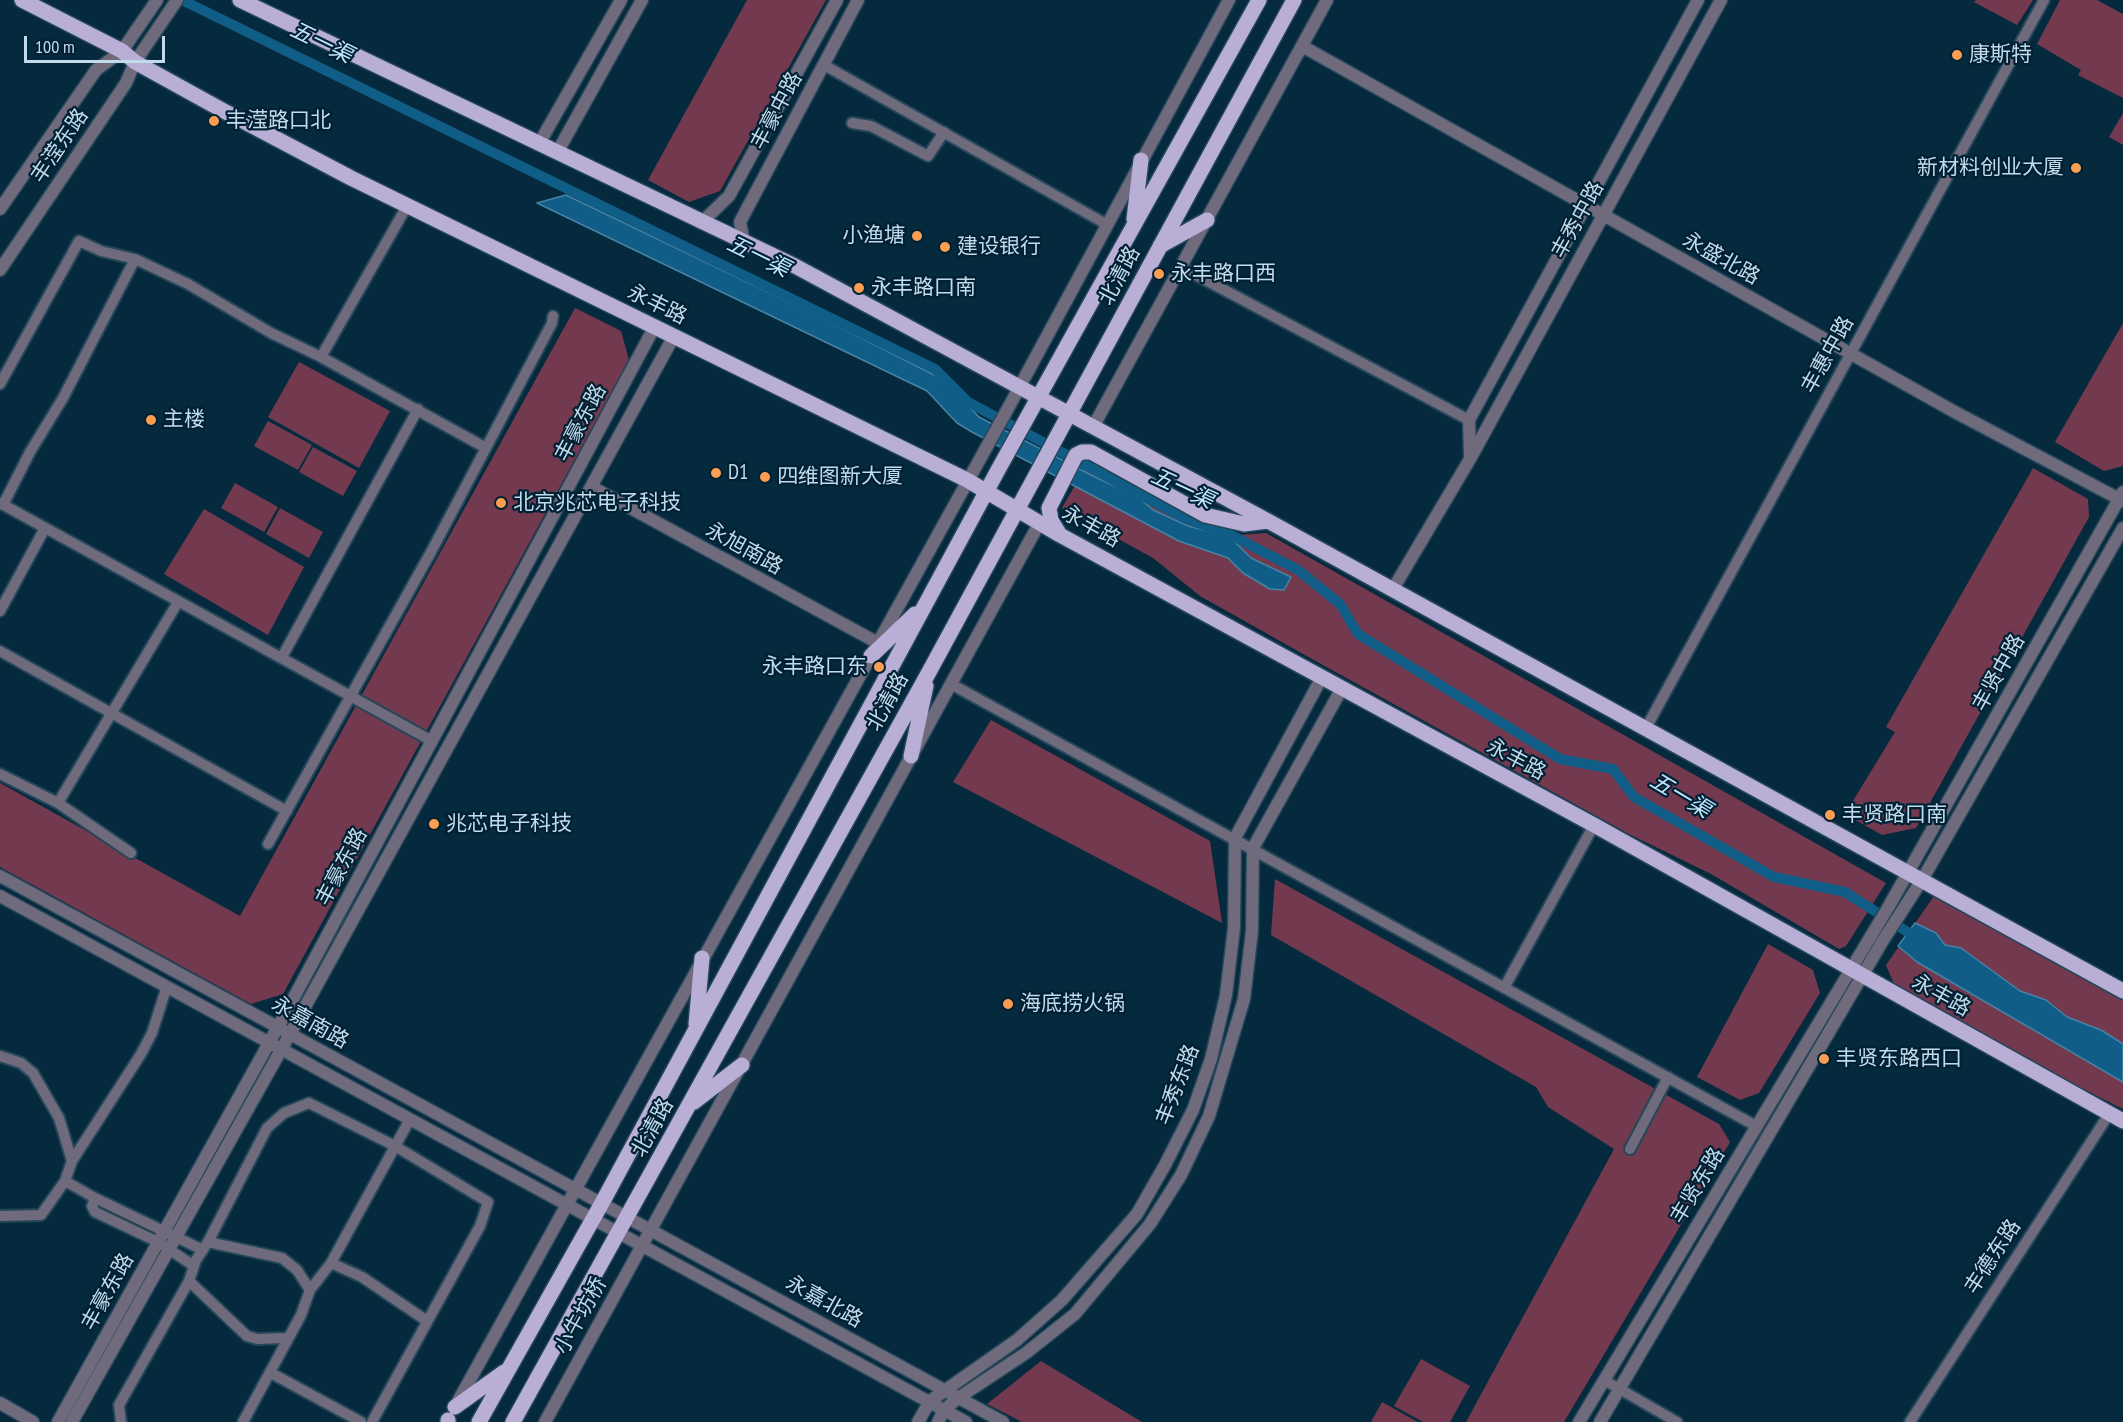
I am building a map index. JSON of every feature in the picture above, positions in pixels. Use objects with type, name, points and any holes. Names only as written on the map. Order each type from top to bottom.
[{"type":"main road","name":"永丰路","points":[[22,0],[122,51],[135,62],[407,206],[967,480],[1018,508],[1060,535],[1341,690],[1594,825],[2116,1117]]},
{"type":"main road","points":[[240,0],[540,142],[701,223],[795,266],[1018,385],[1068,415],[1268,520],[2123,991]]},
{"type":"main road","name":"北清路","points":[[479,1422],[593,1220],[998,470],[1259,0]]},
{"type":"main road","name":"北清路","points":[[513,1422],[1057,438],[1294,0]]},
{"type":"main road","points":[[1133,227],[1141,160]]},
{"type":"main road","points":[[1160,246],[1207,220]]},
{"type":"main road","points":[[1060,535],[1051,520],[1049,508],[1052,498],[1076,455],[1082,452],[1092,452],[1205,515],[1244,524],[1268,520]]},
{"type":"main road","points":[[874,650],[924,606]]},
{"type":"main road","points":[[911,756],[928,672]]},
{"type":"main road","points":[[695,1031],[702,958]]},
{"type":"main road","points":[[689,1105],[742,1065]]},
{"type":"main road","points":[[449,1418],[509,1369]]},
{"type":"street","name":"丰滢东路","points":[[0,209],[96,70],[122,51],[157,0]]},
{"type":"street","points":[[540,142],[621,0]]},
{"type":"street","points":[[558,152],[642,0]]},
{"type":"street","name":"丰豪中路","points":[[701,223],[729,196],[837,0]]},
{"type":"street","name":"丰豪中路","points":[[744,243],[741,222],[858,0]]},
{"type":"street","points":[[1093,427],[1327,0]]},
{"type":"street","name":"丰秀中路","points":[[1469,420],[1698,0]]},
{"type":"street","name":"丰秀中路","points":[[1393,589],[1470,459],[1721,0]]},
{"type":"street","name":"丰惠中路","points":[[1647,728],[2044,0]]},
{"type":"street","name":"北清路","points":[[449,1418],[1006,412],[1018,385],[1141,160],[1223,2]]},
{"type":"street","name":"丰滢东路","points":[[0,270],[126,83],[135,62],[174,3]]},
{"type":"street","name":"永盛北路","points":[[1302,46],[1850,353],[2122,497]]},
{"type":"street","points":[[824,64],[1106,224]]},
{"type":"street","points":[[852,123],[871,126],[928,156],[944,132]]},
{"type":"street","points":[[321,357],[407,206]]},
{"type":"street","points":[[0,384],[79,241],[101,251],[135,259],[188,284],[271,333],[321,357],[486,448]]},
{"type":"street","points":[[135,259],[63,398],[1,504],[432,741]]},
{"type":"street","points":[[1181,267],[1469,420],[1470,459]]},
{"type":"street","points":[[268,844],[486,448],[554,316]]},
{"type":"street","name":"丰豪东路","points":[[72,1422],[278,1027],[655,326]]},
{"type":"street","name":"丰豪东路","points":[[58,1422],[291,1034],[674,336]]},
{"type":"street","points":[[282,657],[418,409]]},
{"type":"street","name":"永旭南路","points":[[592,488],[874,650]]},
{"type":"street","name":"丰贤中路","points":[[1895,909],[1908,872],[2122,497]]},
{"type":"street","points":[[651,1229],[1040,522]]},
{"type":"street","points":[[0,611],[45,528]]},
{"type":"street","name":"丰贤中路","points":[[1895,909],[1922,880],[2123,528]]},
{"type":"street","points":[[58,803],[178,602]]},
{"type":"street","points":[[0,651],[287,811]]},
{"type":"street","name":"丰秀东路","points":[[918,1422],[930,1401],[1017,1340],[1062,1300],[1137,1214],[1165,1165],[1200,1090],[1211,1059],[1226,994],[1234,928],[1235,838],[1321,679]]},
{"type":"street","points":[[951,684],[1756,1126]]},
{"type":"street","name":"丰秀东路","points":[[938,1422],[944,1410],[958,1398],[1026,1353],[1075,1314],[1150,1224],[1181,1175],[1209,1116],[1244,999],[1252,931],[1253,848],[1341,690]]},
{"type":"street","points":[[0,774],[58,803],[131,853]]},
{"type":"street","points":[[1504,988],[1594,825]]},
{"type":"street","name":"永嘉南路","points":[[0,876],[627,1216]]},
{"type":"street","name":"永嘉南路","points":[[0,897],[617,1233]]},
{"type":"street","points":[[1856,973],[1895,909]]},
{"type":"street","name":"丰贤东路","points":[[1579,1422],[1756,1126],[1856,973]]},
{"type":"street","name":"丰贤东路","points":[[1600,1422],[1856,973]]},
{"type":"street","points":[[0,1216],[41,1215],[65,1181],[72,1161],[148,1040],[166,989]]},
{"type":"street","points":[[0,1056],[21,1063],[33,1073],[59,1119],[72,1161]]},
{"type":"street","points":[[1630,1149],[1668,1077]]},
{"type":"street","points":[[121,1422],[119,1405],[189,1281],[194,1266],[267,1128],[284,1113],[309,1103],[394,1146],[488,1202],[480,1226],[372,1422]]},
{"type":"street","name":"丰德东路","points":[[1910,1422],[2116,1117]]},
{"type":"street","points":[[243,1422],[271,1372],[286,1338],[301,1316],[310,1290],[331,1263],[409,1121]]},
{"type":"street","points":[[65,1181],[166,1240],[194,1266]]},
{"type":"street","name":"永嘉北路","points":[[627,1216],[1003,1422]]},
{"type":"street","name":"小牛坊桥","points":[[545,1422],[651,1229]]},
{"type":"street","name":"永嘉北路","points":[[617,1233],[966,1422]]},
{"type":"street","points":[[166,1240],[282,1258],[297,1270],[310,1290]]},
{"type":"street","points":[[331,1263],[362,1277],[427,1321]]},
{"type":"street","points":[[189,1281],[247,1336],[257,1339],[286,1338]]},
{"type":"street","points":[[271,1372],[361,1422]]},
{"type":"street","points":[[1604,1380],[1677,1422]]},
{"type":"street","points":[[0,1403],[33,1422]]},
{"type":"shaded area","points":[[747,0],[826,0],[720,191],[689,202],[648,180]]},
{"type":"shaded area","points":[[1976,0],[2033,0],[2017,25],[1974,2]]},
{"type":"shaded area","points":[[2060,0],[2097,0],[2123,14],[2123,98],[2078,75],[2081,70],[2037,44]]},
{"type":"shaded area","points":[[2123,113],[2123,145],[2109,137]]},
{"type":"shaded area","points":[[575,308],[621,331],[629,360],[283,994],[251,1004],[0,867],[0,783],[240,916]]},
{"type":"shaded area","points":[[2123,323],[2123,466],[2104,471],[2055,442]]},
{"type":"shaded area","points":[[299,362],[390,411],[359,468],[268,417]]},
{"type":"shaded area","points":[[268,421],[312,445],[298,470],[254,446]]},
{"type":"shaded area","points":[[313,447],[357,471],[343,496],[299,472]]},
{"type":"shaded area","points":[[1086,466],[1237,535],[1266,533],[1886,883],[1846,946],[1839,949],[1711,874],[1629,834],[1200,596],[1153,558],[1062,508]]},
{"type":"shaded area","points":[[2033,468],[2088,499],[2089,517],[1916,828],[1882,835],[1845,814],[1895,732],[1886,727]]},
{"type":"shaded area","points":[[235,483],[278,507],[264,532],[221,508]]},
{"type":"shaded area","points":[[280,508],[323,532],[309,558],[266,534]]},
{"type":"shaded area","points":[[204,509],[304,567],[268,635],[164,574]]},
{"type":"shaded area","points":[[991,720],[1210,841],[1222,923],[953,782]]},
{"type":"shaded area","points":[[1275,879],[1719,1124],[1730,1142],[1564,1422],[1466,1422],[1614,1149],[1548,1107],[1536,1087],[1271,935]]},
{"type":"shaded area","points":[[1934,896],[1957,905],[2123,998],[2123,1109],[2069,1082],[1894,984],[1886,965]]},
{"type":"shaded area","points":[[1768,944],[1813,970],[1820,993],[1759,1093],[1740,1100],[1697,1077]]},
{"type":"shaded area","points":[[1421,1359],[1470,1386],[1450,1422],[1423,1422],[1394,1406]]},
{"type":"shaded area","points":[[1041,1361],[1142,1422],[1022,1422],[987,1404]]},
{"type":"shaded area","points":[[1382,1402],[1418,1422],[1371,1422]]},
{"type":"water","points":[[566,195],[824,319],[942,379],[979,417],[1137,496],[1153,510],[1188,526],[1230,537],[1251,558],[1291,577],[1284,590],[1270,589],[1243,573],[1228,558],[1179,541],[972,432],[957,423],[927,391],[537,203]]},
{"type":"water","points":[[1915,923],[1936,933],[1945,945],[1961,948],[2020,991],[2046,1000],[2067,1017],[2101,1030],[2123,1044],[2123,1082],[1917,962],[1898,946]]},
{"type":"waterway","name":"五一渠","points":[[182,0],[935,369],[968,402],[1184,518],[1233,536],[1298,570],[1340,604],[1358,634],[1560,759],[1613,769],[1634,797],[1774,877],[1845,892],[1920,940]]},
{"type":"place","name":"康斯特","points":[[1957,55]]},
{"type":"place","name":"丰滢路口北","points":[[214,121]]},
{"type":"place","name":"新材料创业大厦","points":[[2076,168]]},
{"type":"place","name":"小渔塘","points":[[917,236]]},
{"type":"place","name":"建设银行","points":[[945,247]]},
{"type":"place","name":"永丰路口西","points":[[1159,274]]},
{"type":"place","name":"永丰路口南","points":[[859,288]]},
{"type":"place","name":"主楼","points":[[151,420]]},
{"type":"place","name":"D1","points":[[716,473]]},
{"type":"place","name":"四维图新大厦","points":[[765,477]]},
{"type":"place","name":"北京兆芯电子科技","points":[[501,503]]},
{"type":"place","name":"永丰路口东","points":[[879,667]]},
{"type":"place","name":"丰贤路口南","points":[[1830,815]]},
{"type":"place","name":"兆芯电子科技","points":[[434,824]]},
{"type":"place","name":"海底捞火锅","points":[[1008,1004]]},
{"type":"place","name":"丰贤东路西口","points":[[1824,1059]]}]
